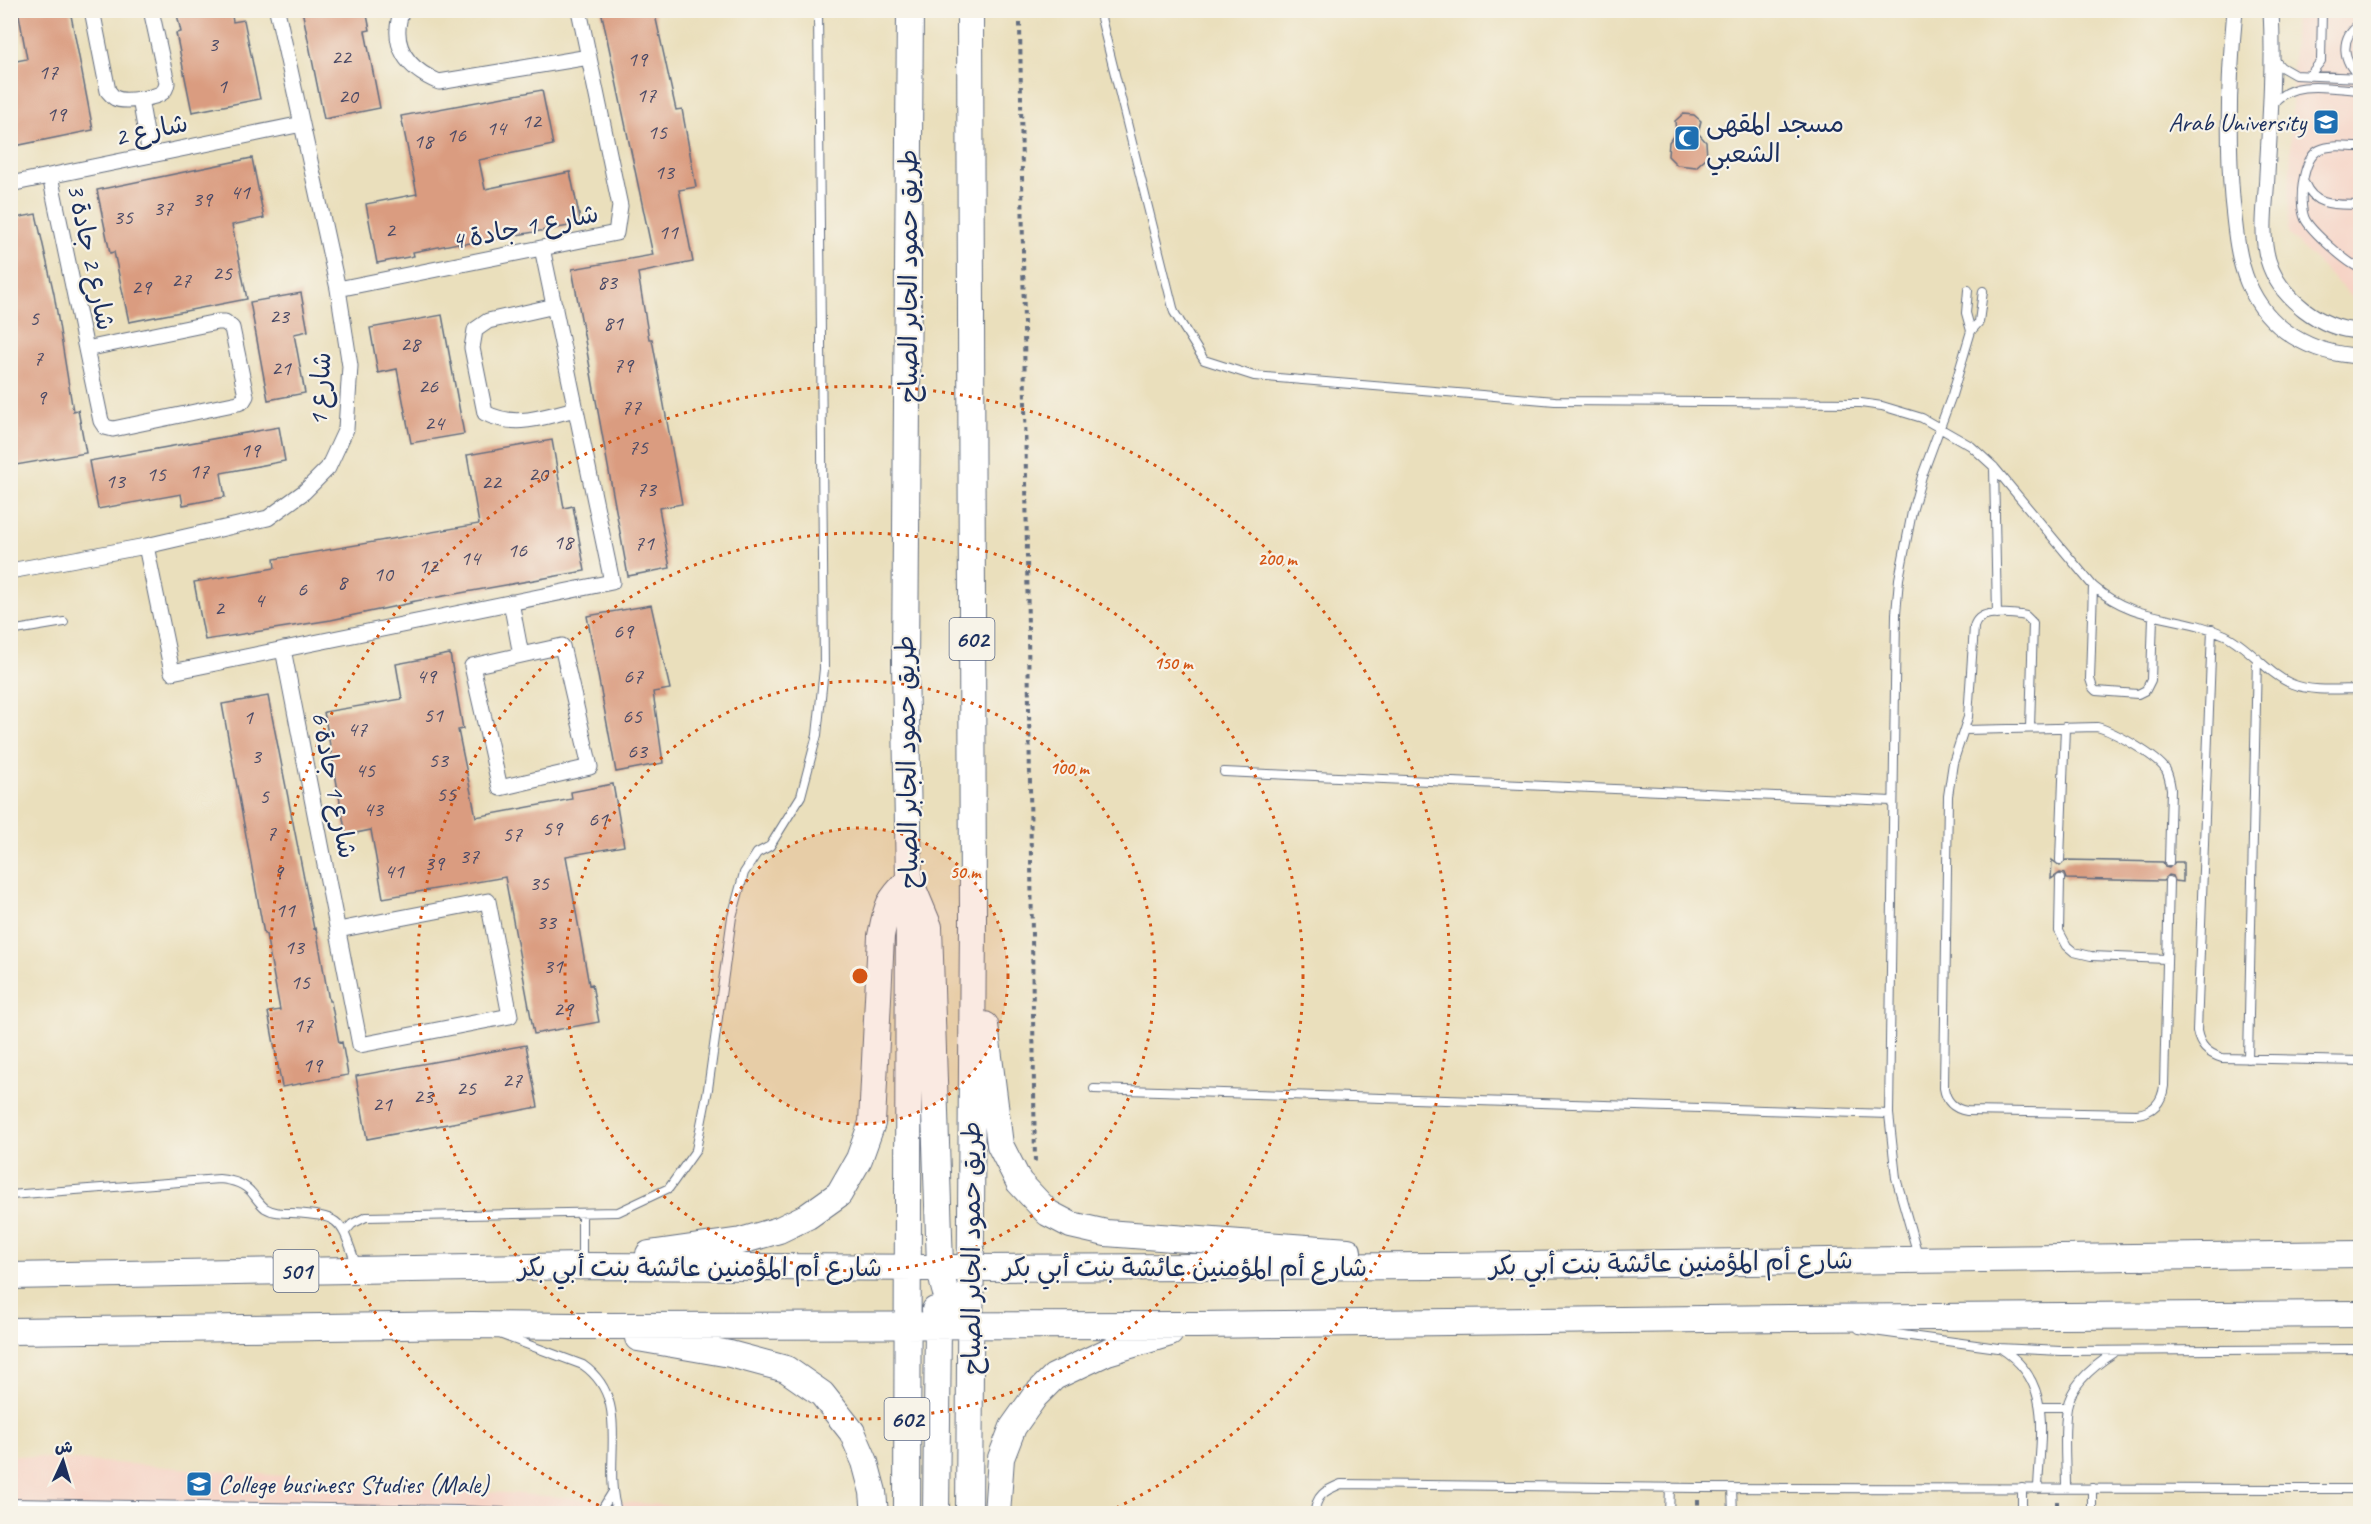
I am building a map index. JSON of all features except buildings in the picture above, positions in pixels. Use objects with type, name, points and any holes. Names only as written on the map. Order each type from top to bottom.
[{"type":"main road","name":"طريق حمود الجابر الصباح","points":[[907,1514],[909,880],[905,663],[910,10]]},
{"type":"main road","name":"طريق حمود الجابر الصباح","points":[[969,1514],[973,918],[970,10]]},
{"type":"main road","points":[[582,1266],[661,1251],[741,1241],[779,1230],[808,1216],[839,1194],[859,1159],[872,1123],[881,936],[892,897],[909,880],[929,927],[940,1266],[944,1292],[949,1303],[971,1325]]},
{"type":"main road","points":[[973,918],[1000,1145],[1019,1182],[1048,1213],[1071,1225],[1106,1233],[1354,1251],[1446,1266]]},
{"type":"main road","name":"شارع أم المؤمنين عائشة بنت أبي بكر","points":[[10,1276],[582,1266],[940,1266],[970,1268],[1446,1266],[2361,1254]]},
{"type":"main road","points":[[907,1267],[925,1284],[934,1305],[938,1325],[936,1514]]},
{"type":"main road","points":[[907,1325],[1197,1325],[2361,1314]]},
{"type":"main road","name":"501","points":[[10,1331],[472,1324],[907,1325]]},
{"type":"main road","points":[[997,1514],[1001,1458],[1013,1427],[1035,1396],[1053,1377],[1107,1352],[1197,1325]]},
{"type":"main road","points":[[573,1326],[730,1354],[786,1369],[822,1394],[852,1432],[865,1462],[873,1491],[875,1514]]},
{"type":"street","points":[[92,10],[108,92],[114,98],[140,99],[161,93],[167,83],[151,10]]},
{"type":"street","name":"شارع 1","points":[[10,571],[146,546],[268,518],[304,492],[328,468],[346,429],[350,366],[338,289],[277,10]]},
{"type":"street","points":[[402,10],[398,41],[406,60],[419,74],[439,82],[589,57]]},
{"type":"street","name":"شارع 1 جادة 4","points":[[338,289],[616,233],[620,206],[579,10]]},
{"type":"street","points":[[2235,10],[2229,108],[2230,173],[2234,224],[2248,284],[2271,319],[2290,336],[2315,348],[2348,356],[2361,356]]},
{"type":"street","points":[[2271,10],[2270,108],[2266,203],[2262,230],[2268,262],[2281,285],[2299,306],[2329,323],[2348,330],[2361,331]]},
{"type":"street","points":[[140,99],[150,155]]},
{"type":"street","name":"شارع 2","points":[[10,184],[302,124]]},
{"type":"street","name":"شارع 2 جادة 3","points":[[50,176],[101,422],[105,427],[113,429],[238,403],[246,396],[232,328],[225,322],[86,349]]},
{"type":"street","points":[[146,546],[172,672],[612,582],[542,248]]},
{"type":"street","points":[[555,306],[488,321],[475,330],[472,348],[485,413],[500,420],[518,422],[576,409]]},
{"type":"street","points":[[511,602],[521,655]]},
{"type":"street","points":[[562,646],[590,768],[500,788],[472,666],[521,655],[562,646]]},
{"type":"street","name":"شارع 1 جادة 6","points":[[283,649],[360,1045],[510,1016],[488,901],[338,930]]},
{"type":"lane","points":[[345,1232],[352,1224],[366,1217],[618,1212],[669,1188],[696,1150],[708,1089],[732,917],[744,873],[757,853],[770,846],[801,796],[817,735],[824,669],[818,10]]},
{"type":"lane","points":[[1098,10],[1174,312],[1204,360],[1254,376],[1555,401],[1861,403],[1902,411],[1940,426],[1971,446],[1994,467],[2093,586],[2108,599],[2122,607],[2153,616],[2212,629],[2243,646],[2280,678],[2293,684],[2307,688],[2361,689]]},
{"type":"lane","points":[[2309,75],[2321,61],[2322,10]]},
{"type":"lane","points":[[2361,23],[2350,32],[2344,52],[2349,65],[2361,77]]},
{"type":"lane","points":[[2272,57],[2288,73],[2361,77]]},
{"type":"lane","points":[[2270,108],[2279,96],[2298,88],[2361,90]]},
{"type":"lane","points":[[2361,147],[2332,146],[2320,150],[2307,164],[2304,176],[2303,209],[2307,223],[2346,259],[2361,268]]},
{"type":"lane","points":[[2304,176],[2307,189],[2321,202],[2361,205]]},
{"type":"lane","points":[[1968,290],[1966,313],[1971,331]]},
{"type":"lane","points":[[1919,1260],[1896,1178],[1889,1114],[1896,614],[1899,579],[1912,512],[1971,331],[1979,322],[1983,291]]},
{"type":"lane","points":[[1994,467],[1997,614]]},
{"type":"lane","points":[[2093,586],[2090,679],[2096,691],[2138,694],[2146,690],[2151,680],[2153,616]]},
{"type":"lane","points":[[2030,728],[2033,623],[2026,616],[1997,614],[1979,617],[1974,627],[1970,705],[1965,730],[1953,763],[1948,796],[1944,1088],[1948,1101],[1960,1110],[1967,1111],[2137,1114],[2151,1110],[2161,1100],[2164,1086],[2169,881]]},
{"type":"lane","points":[[10,631],[64,622]]},
{"type":"lane","points":[[2212,629],[2197,1031],[2199,1041],[2212,1055],[2222,1058],[2361,1061]]},
{"type":"lane","points":[[2248,1059],[2257,657]]},
{"type":"lane","points":[[1965,730],[2065,727],[2104,729],[2158,761],[2169,778],[2169,862]]},
{"type":"lane","points":[[2060,860],[2065,727]]},
{"type":"lane","points":[[1224,772],[1892,801]]},
{"type":"lane","points":[[2060,879],[2059,930],[2067,946],[2074,952],[2091,956],[2167,959]]},
{"type":"lane","points":[[1094,1089],[1889,1114]]},
{"type":"lane","points":[[10,1195],[219,1179],[233,1180],[249,1189],[263,1207],[275,1212],[324,1215],[339,1222],[345,1232],[358,1270]]},
{"type":"lane","points":[[582,1212],[582,1266]]},
{"type":"lane","points":[[1790,1318],[1998,1348],[2116,1352],[2361,1350]]},
{"type":"lane","points":[[472,1324],[584,1365],[603,1383],[613,1409],[612,1493],[618,1514]]},
{"type":"lane","points":[[1998,1348],[2011,1355],[2022,1366],[2034,1385],[2041,1407],[2038,1488]]},
{"type":"lane","points":[[2066,1488],[2067,1407],[2086,1375],[2116,1352]]},
{"type":"lane","points":[[2041,1407],[2067,1407]]},
{"type":"lane","points":[[1314,1514],[1315,1505],[1323,1491],[1341,1484],[1732,1488],[2361,1489]]},
{"type":"lane","points":[[1670,1487],[1670,1514]]},
{"type":"lane","points":[[1732,1488],[1733,1514]]},
{"type":"lane","points":[[2022,1488],[2022,1514]]},
{"type":"lane","points":[[2092,1488],[2092,1514]]},
{"type":"lane","points":[[599,1514],[612,1493]]},
{"type":"lane","points":[[10,1503],[99,1509],[553,1514]]},
{"type":"path","points":[[1021,11],[1035,1166]]},
{"type":"shaded area","name":"Arab University","points":[[2295,11],[2360,11],[2360,305],[2288,234]]},
{"type":"shaded area","name":"College business Studies (Male)","points":[[11,1455],[766,1513],[11,1513]]},
{"type":"place","name":"Arab University","points":[[2326,122]]},
{"type":"place","name":"مسجد المقهى الشعبي","points":[[1687,138]]},
{"type":"place","name":"College business Studies (Male)","points":[[199,1484]]}]
